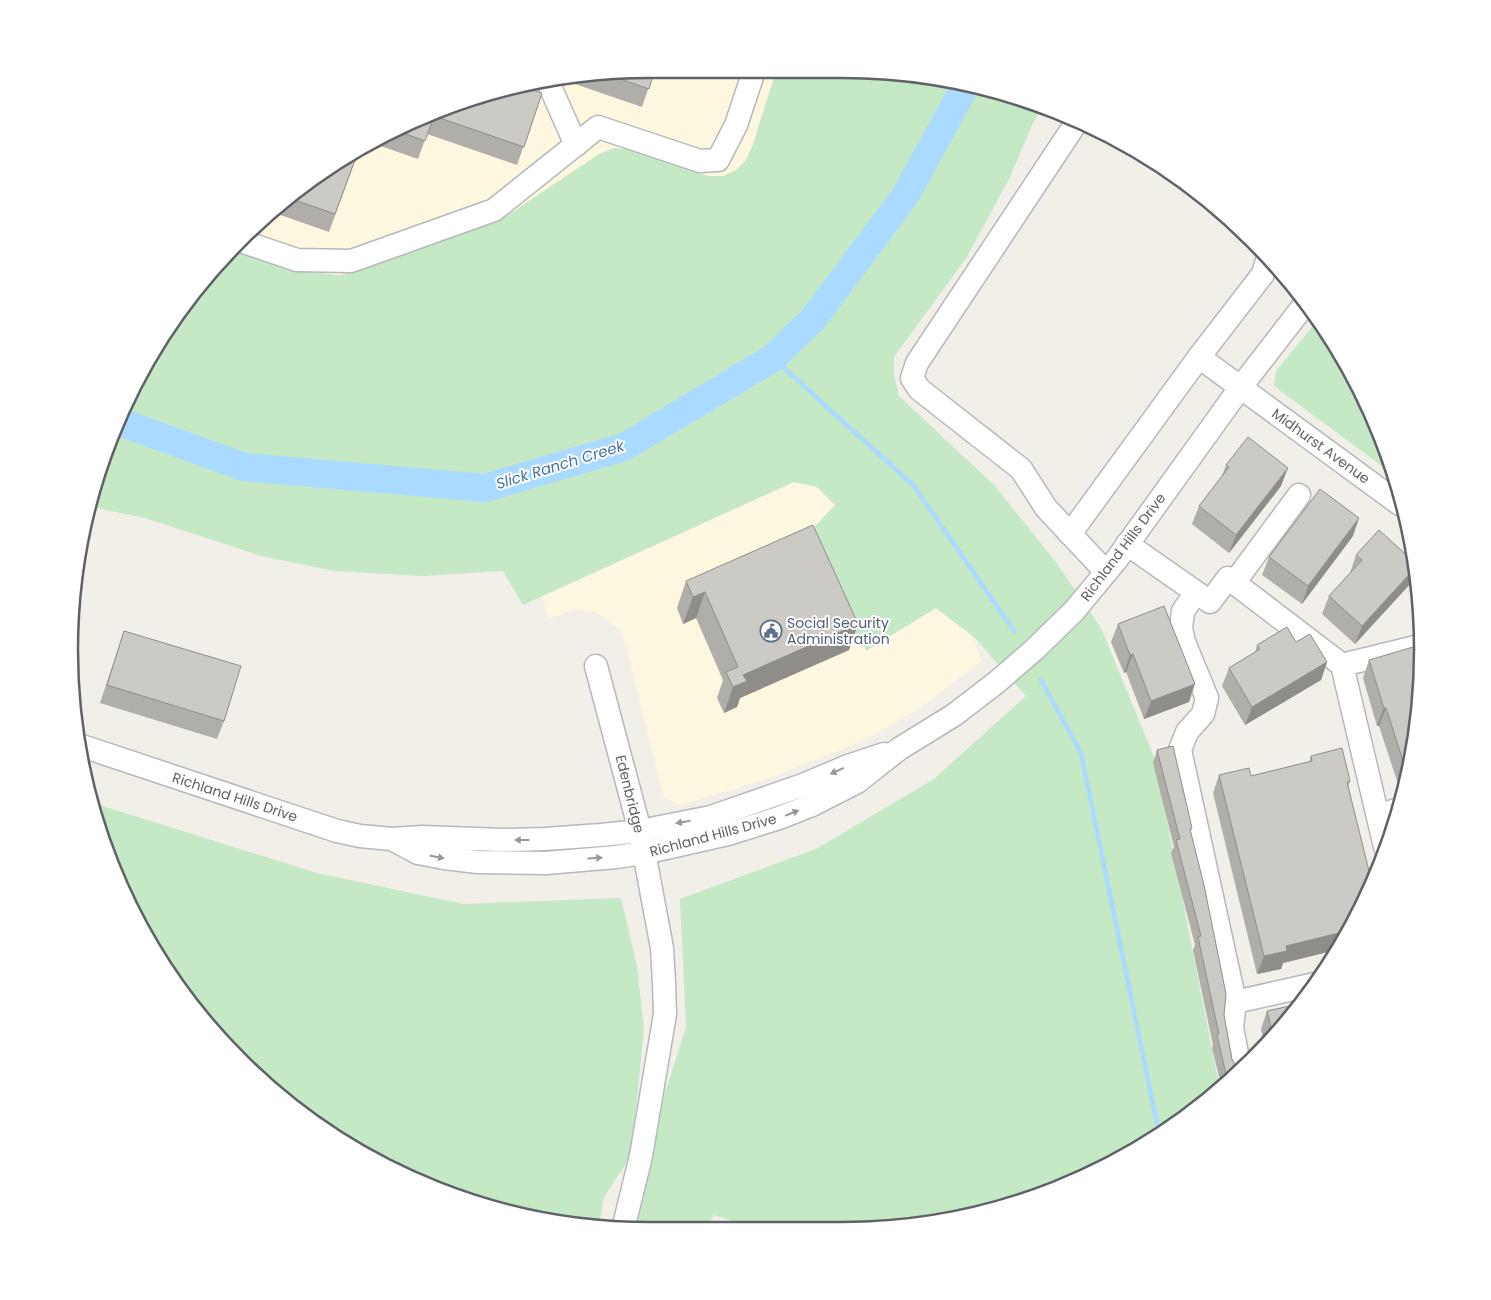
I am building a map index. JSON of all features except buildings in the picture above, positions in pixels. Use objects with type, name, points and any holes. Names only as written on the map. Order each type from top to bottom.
[{"type":"street","points":[[247,243],[298,260],[351,261],[494,210],[598,127],[700,161],[718,160],[736,125],[752,78]]},
{"type":"street","points":[[550,87],[576,145]]},
{"type":"street","points":[[1073,127],[917,363],[912,378],[918,388],[1021,469],[1046,508],[1106,572]]},
{"type":"street","points":[[1070,534],[1199,357],[1263,274],[1265,267]]},
{"type":"street","name":"Richland Hills Drive","points":[[392,839],[418,853],[478,862],[546,863],[644,853],[728,834],[779,818],[812,805],[857,782],[899,749],[954,715],[997,682],[1074,611],[1128,544],[1240,388],[1301,309]]},
{"type":"street","name":"Midhurst Avenue","points":[[1199,357],[1393,498]]},
{"type":"street","points":[[1234,583],[1299,495]]},
{"type":"street","points":[[1128,544],[1210,602],[1228,578],[1342,665],[1382,836]]},
{"type":"street","points":[[1196,593],[1183,611],[1182,628],[1184,642],[1207,698],[1203,714],[1187,732],[1180,750],[1235,1002],[1232,1028],[1238,1062]]},
{"type":"street","points":[[1342,665],[1414,647]]},
{"type":"street","name":"Edenbridge","points":[[596,666],[640,831],[662,948],[665,1014],[641,1156],[625,1221]]},
{"type":"street","name":"Richland Hills Drive","points":[[86,747],[337,831],[360,836],[392,839],[422,837],[503,840],[545,839],[640,831],[711,817],[899,749]]},
{"type":"street","points":[[1378,816],[1390,812]]},
{"type":"street","points":[[1235,1002],[1304,987]]},
{"type":"shaded area","points":[[650,78],[789,78],[737,178],[340,288],[201,295],[245,245],[301,196],[332,174],[364,154],[397,137],[431,121],[466,108],[502,97],[575,82]]},
{"type":"shaded area","points":[[794,461],[966,623],[982,661],[920,708],[859,743],[769,778],[681,805],[664,798],[621,630],[596,612],[574,609],[549,619],[536,577]]},
{"type":"green space","points":[[774,78],[878,79],[916,82],[989,97],[1039,113],[1033,123],[1009,179],[967,257],[894,357],[894,374],[899,396],[994,485],[1055,561],[1101,628],[1155,759],[1218,1080],[1190,1104],[1159,1126],[1127,1146],[1060,1179],[989,1203],[916,1218],[841,1222],[736,1222],[714,1215],[709,1222],[635,1221],[664,1096],[686,1027],[680,899],[816,849],[934,779],[1026,696],[975,638],[936,608],[866,651],[860,634],[849,635],[805,537],[835,505],[817,487],[794,482],[523,605],[503,571],[422,576],[335,571],[261,556],[145,518],[96,508],[121,431],[154,364],[196,301],[240,250],[298,271],[340,275],[365,269],[505,217],[599,154],[614,148],[627,149],[708,176],[723,176],[736,170],[746,160]]},
{"type":"green space","points":[[1313,326],[1337,364],[1354,397],[1370,431],[1383,467],[1274,386],[1276,371]]},
{"type":"green space","points":[[99,805],[317,873],[463,904],[621,898],[637,966],[644,1029],[631,1156],[604,1197],[600,1220],[575,1218],[538,1211],[466,1192],[431,1179],[364,1146],[301,1104],[245,1055],[196,999],[174,968],[154,936],[121,869]]},
{"type":"waterway","name":"Slick Ranch Creek","points":[[124,424],[244,467],[485,488],[624,447],[773,358],[814,318],[905,196],[963,91]]},
{"type":"waterway","points":[[773,358],[914,486],[1014,631]]},
{"type":"waterway","points":[[1041,680],[1081,753],[1158,1127]]},
{"type":"place","name":"Social Security Administration","points":[[771,631]]}]
